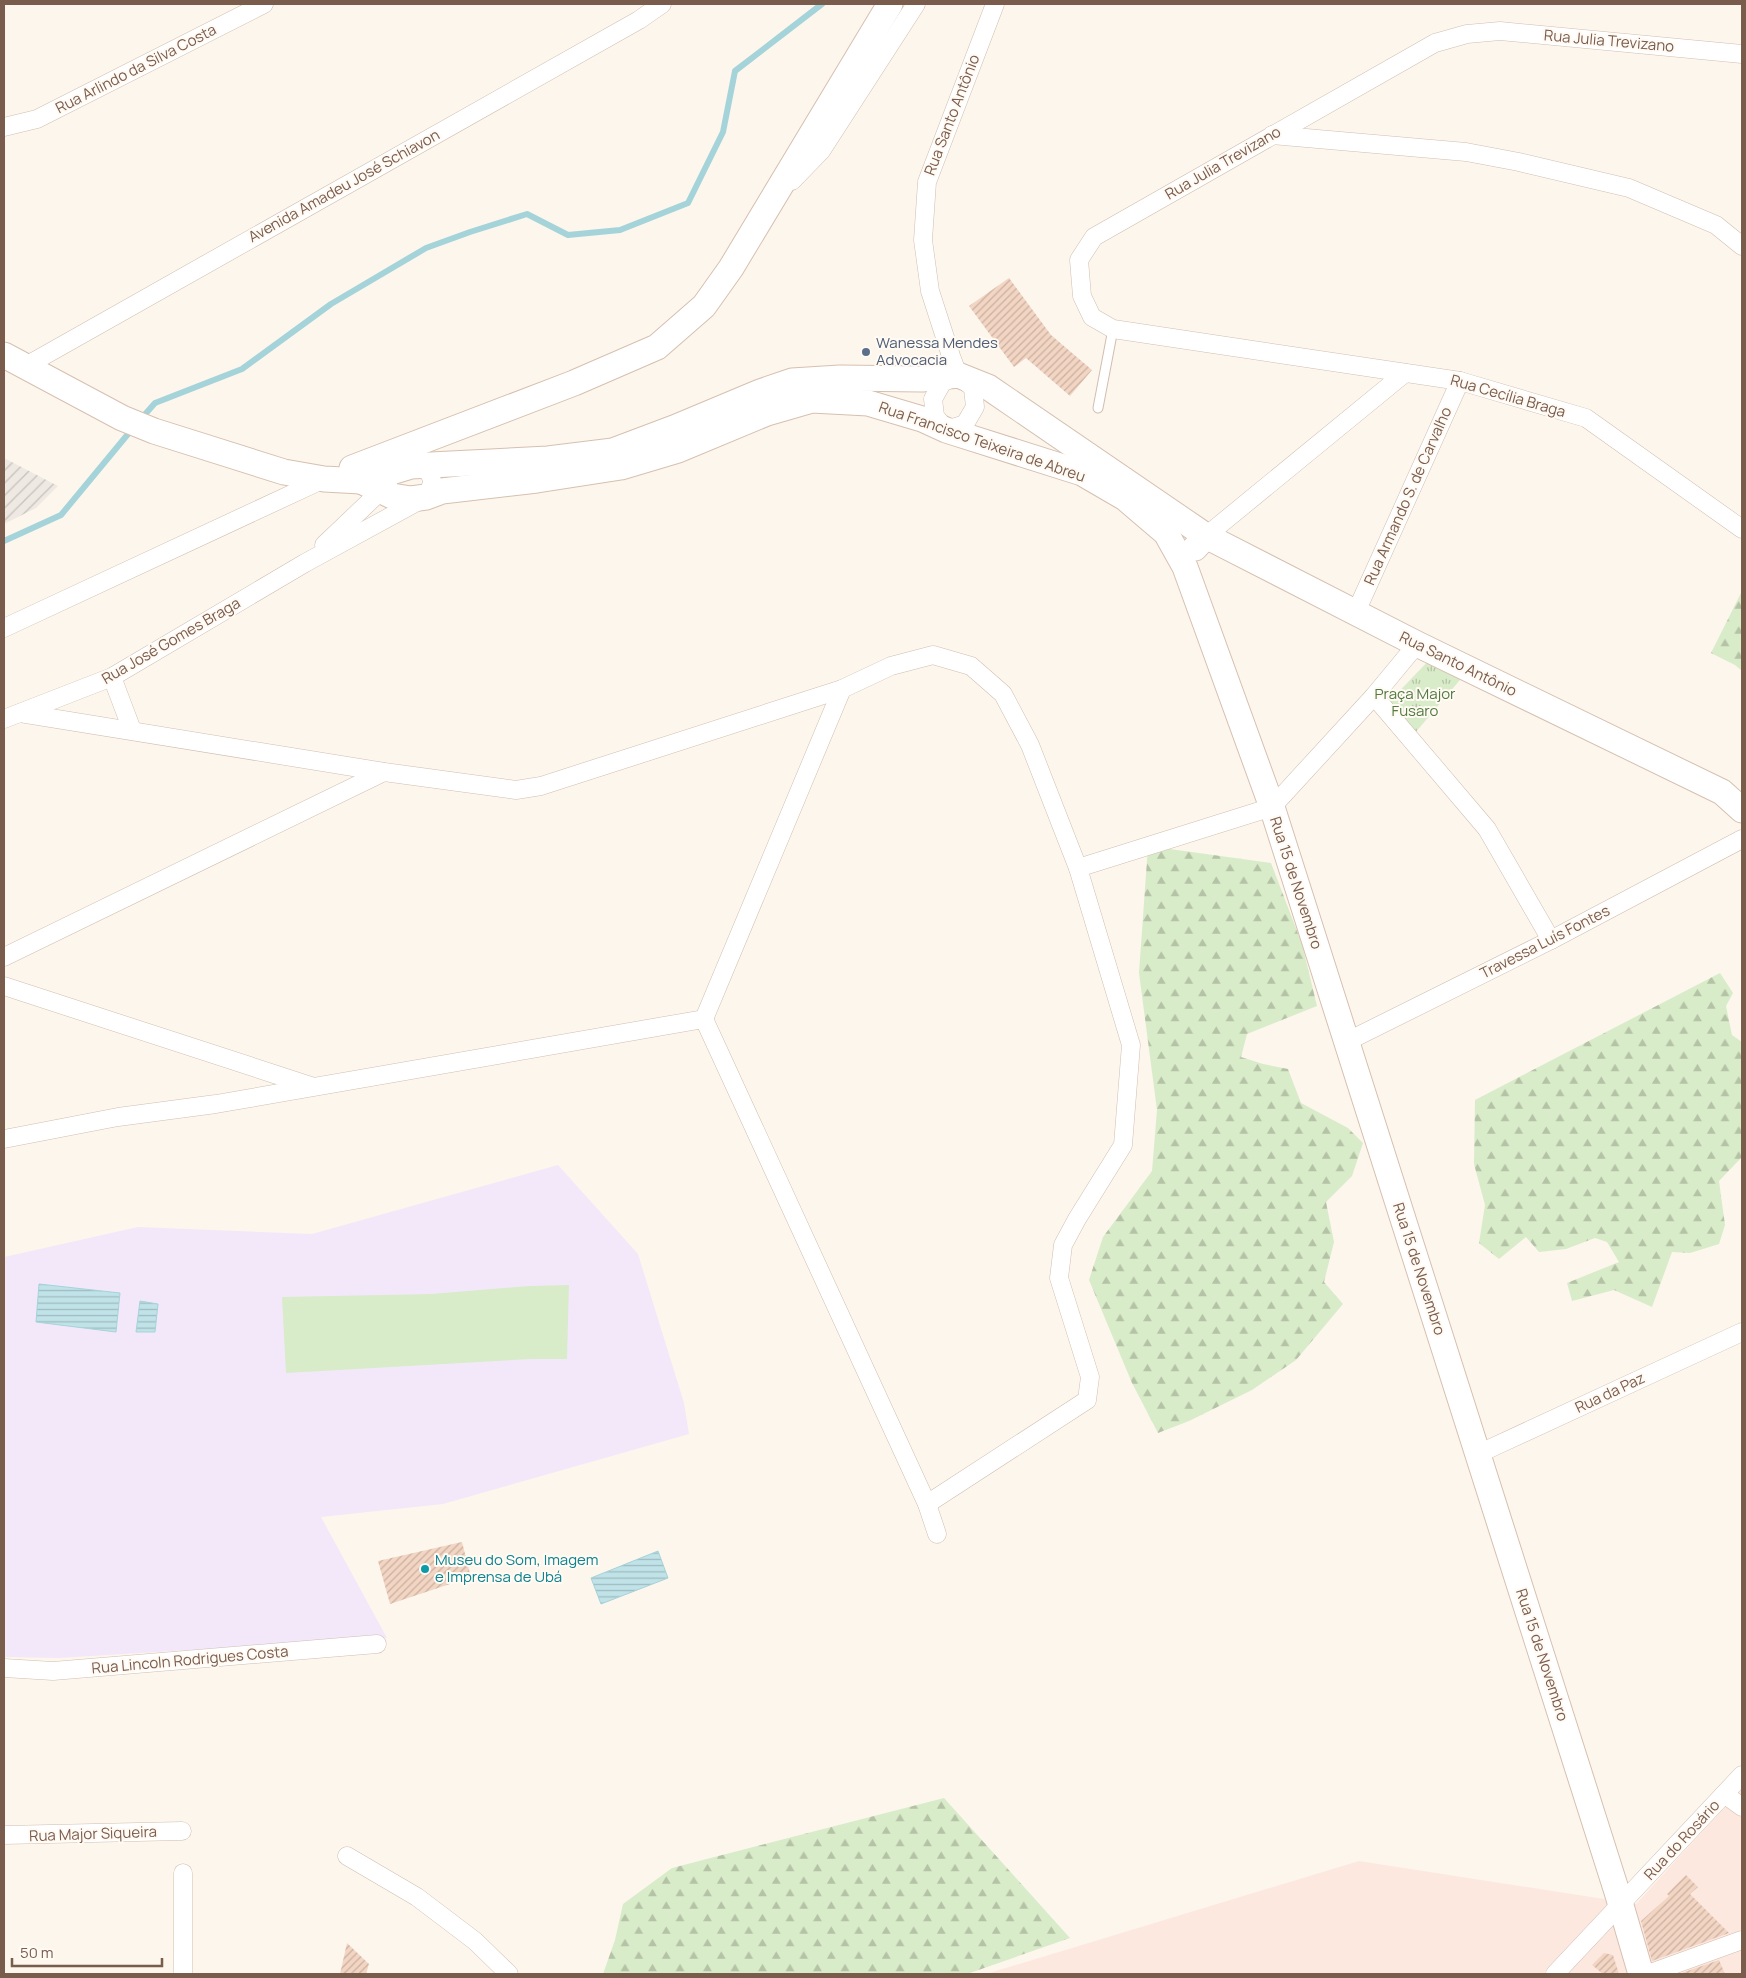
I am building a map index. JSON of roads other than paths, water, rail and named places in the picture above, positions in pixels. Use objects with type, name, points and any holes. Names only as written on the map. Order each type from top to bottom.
[{"type":"street","name":"Rua Arlindo da Silva Costa","points":[[4,127],[38,120],[264,4]]},
{"type":"street","name":"Avenida Amadeu José Schiavon","points":[[14,361],[630,25],[662,4]]},
{"type":"street","points":[[4,628],[324,479],[574,383],[657,347],[704,306],[731,268],[890,4]]},
{"type":"street","points":[[767,207],[821,151],[916,4]]},
{"type":"street","name":"Rua Santo Antônio","points":[[995,4],[927,182],[923,240],[930,291],[958,375],[988,387],[1206,536],[1417,644],[1722,792],[1742,810]]},
{"type":"street","name":"Rua Julia Trevizano","points":[[1405,373],[1112,329],[1092,317],[1082,296],[1079,260],[1094,237],[1435,42],[1467,34],[1500,31],[1742,54]]},
{"type":"street","points":[[1272,135],[1466,152],[1519,162],[1629,188],[1716,225],[1742,246]]},
{"type":"street","name":"Rua Francisco Teixeira de Abreu","points":[[14,361],[122,418],[154,431],[284,472],[372,485],[392,496],[402,498],[426,497],[442,491],[537,480],[621,467],[678,450],[767,413],[812,400],[868,403],[922,419],[946,430],[1082,473],[1125,498],[1166,533],[1185,567]]},
{"type":"street","points":[[1185,567],[1194,550],[1206,536],[1405,373]]},
{"type":"street","name":"Rua Cecília Braga","points":[[1405,373],[1460,381],[1586,418],[1742,529]]},
{"type":"street","name":"Rua Francisco Teixeira de Abreu","points":[[372,485],[417,466],[548,460],[613,451],[792,381],[840,378],[922,379],[958,375]]},
{"type":"street","points":[[958,375],[973,388],[975,407],[965,424],[946,430],[935,416],[933,398],[942,383],[958,375]]},
{"type":"street","name":"Rua Armando S. de Carvalho","points":[[1356,612],[1460,381]]},
{"type":"street","points":[[305,563],[426,497],[432,485],[432,479],[417,466]]},
{"type":"street","points":[[305,563],[372,485]]},
{"type":"street","name":"Rua José Gomes Braga","points":[[12,716],[112,677],[305,563]]},
{"type":"street","name":"Rua 15 de Novembro","points":[[1185,567],[1272,807],[1622,1905],[1641,1974]]},
{"type":"street","points":[[1078,868],[1272,807],[1374,696],[1417,644]]},
{"type":"street","points":[[12,716],[132,730],[384,772],[516,790],[541,786],[842,689],[891,666],[933,655],[971,666],[1003,694],[1026,736],[1078,868],[1131,1045],[1123,1145],[1063,1245],[1059,1278],[1090,1377],[1087,1400],[927,1504]]},
{"type":"street","points":[[112,677],[132,730]]},
{"type":"street","points":[[842,689],[704,1019],[927,1504],[937,1534]]},
{"type":"street","points":[[1374,696],[1487,829],[1551,940]]},
{"type":"street","points":[[4,957],[384,772]]},
{"type":"street","name":"Travessa Luís Fontes","points":[[1346,1042],[1551,940],[1742,839]]},
{"type":"street","points":[[4,986],[314,1087]]},
{"type":"street","points":[[4,1139],[118,1117],[216,1104],[704,1019]]},
{"type":"street","name":"Rua da Paz","points":[[1478,1454],[1742,1332]]},
{"type":"street","name":"Rua Lincoln Rodrigues Costa","points":[[4,1668],[53,1672],[377,1644]]},
{"type":"street","name":"Rua do Rosário","points":[[1555,1974],[1622,1905],[1742,1775]]},
{"type":"street","points":[[1724,1794],[1742,1807]]},
{"type":"street","name":"Rua Major Siqueira","points":[[4,1835],[24,1836],[182,1830]]},
{"type":"street","points":[[4,1848],[24,1836]]},
{"type":"street","points":[[347,1856],[417,1897],[475,1941],[509,1974]]},
{"type":"street","points":[[183,1873],[183,1974]]},
{"type":"street","points":[[1648,1974],[1742,1940]]},
{"type":"lane","points":[[1098,408],[1112,329]]},
{"type":"water","points":[[39,1284],[120,1293],[116,1332],[36,1322]]},
{"type":"water","points":[[140,1301],[158,1304],[155,1332],[136,1332]]},
{"type":"water","points":[[658,1551],[668,1578],[601,1604],[591,1578]]},
{"type":"waterway","points":[[140,420],[155,403],[242,369],[331,304],[426,248],[527,214],[568,235],[620,230],[688,203],[723,132],[735,71],[822,4]]},
{"type":"waterway","points":[[4,541],[61,515],[133,428]]},
{"type":"place","name":"Wanessa Mendes Advocacia","points":[[866,352]]},
{"type":"place","name":"Museu do Som, Imagem e Imprensa de Ubá","points":[[425,1569]]},
{"type":"park label","name":"Praça Major Fusaro","points":[[1415,702]]}]
